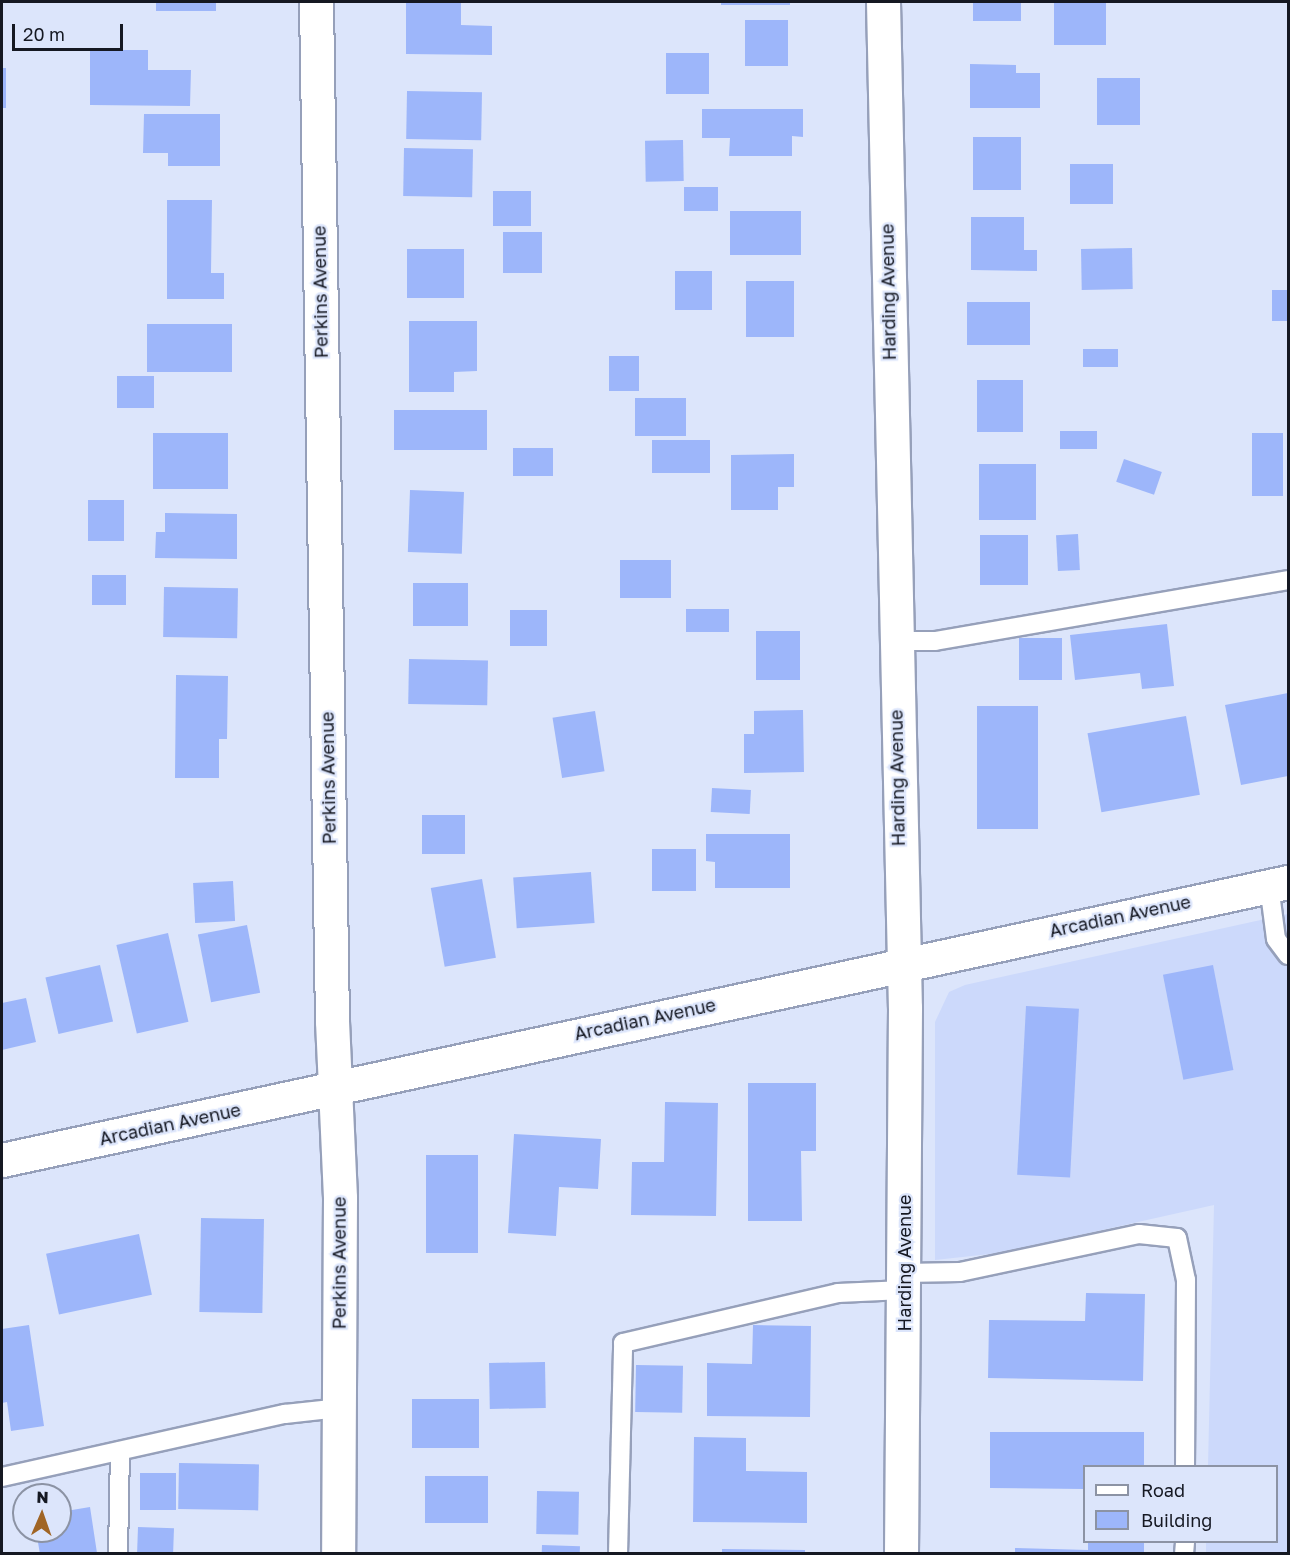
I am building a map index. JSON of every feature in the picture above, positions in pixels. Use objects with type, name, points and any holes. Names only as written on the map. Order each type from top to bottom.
[{"type":"street","name":"Perkins Avenue","points":[[316,2],[337,1088],[338,1554]]},
{"type":"street","name":"Harding Avenue","points":[[883,2],[894,641],[903,963],[904,1282],[901,1554]]},
{"type":"street","name":"Arcadian Avenue","points":[[2,1160],[1279,883]]},
{"type":"lane","points":[[894,641],[935,641],[1288,580]]},
{"type":"lane","points":[[1279,883],[1276,939],[1288,955]]},
{"type":"lane","points":[[618,1554],[623,1343],[838,1293],[960,1272],[1139,1234],[1178,1238],[1186,1280],[1185,1465]]},
{"type":"lane","points":[[2,1477],[285,1414],[339,1408]]},
{"type":"lane","points":[[118,1554],[120,1451]]},
{"type":"shaded area","points":[[1288,914],[1288,1553],[1206,1553],[1206,1543],[1278,1543],[1278,1465],[1208,1465],[1214,1205],[999,1253],[935,1260],[935,1022],[949,992],[965,985]]},
{"type":"building","points":[[156,2],[216,2],[216,11],[156,11]]},
{"type":"building","points":[[406,2],[461,2],[461,25],[492,26],[492,55],[406,54]]},
{"type":"building","points":[[721,2],[790,2],[790,5],[721,5]]},
{"type":"building","points":[[973,2],[1021,2],[1021,21],[973,21]]},
{"type":"building","points":[[1054,2],[1106,2],[1106,45],[1054,45]]},
{"type":"building","points":[[745,20],[788,20],[788,66],[745,66]]},
{"type":"building","points":[[90,50],[148,50],[148,70],[191,70],[190,106],[90,105]]},
{"type":"building","points":[[666,53],[709,53],[709,94],[666,94]]},
{"type":"building","points":[[970,64],[1016,65],[1016,73],[1040,73],[1040,108],[970,108]]},
{"type":"building","points":[[2,68],[6,68],[6,108],[2,108]]},
{"type":"building","points":[[1097,78],[1140,78],[1140,125],[1097,125]]},
{"type":"building","points":[[407,91],[482,92],[481,140],[406,139]]},
{"type":"building","points":[[702,109],[803,109],[803,137],[792,136],[792,156],[729,156],[730,138],[702,138]]},
{"type":"building","points":[[144,114],[220,114],[220,166],[168,166],[168,153],[143,153]]},
{"type":"building","points":[[973,137],[1021,137],[1021,190],[973,190]]},
{"type":"building","points":[[683,140],[684,181],[646,182],[645,141]]},
{"type":"building","points":[[404,148],[473,149],[472,197],[403,196]]},
{"type":"building","points":[[1070,164],[1113,164],[1113,204],[1070,204]]},
{"type":"building","points":[[684,187],[718,187],[718,211],[684,211]]},
{"type":"building","points":[[493,191],[531,191],[531,226],[493,226]]},
{"type":"building","points":[[167,200],[212,200],[211,273],[224,273],[224,299],[167,299]]},
{"type":"building","points":[[730,211],[801,211],[801,255],[730,255]]},
{"type":"building","points":[[971,217],[1024,217],[1024,250],[1037,250],[1037,271],[971,270]]},
{"type":"building","points":[[503,232],[542,232],[542,273],[503,273]]},
{"type":"building","points":[[1132,248],[1133,289],[1082,290],[1081,249]]},
{"type":"building","points":[[407,249],[464,249],[464,298],[407,298]]},
{"type":"building","points":[[675,271],[712,271],[712,310],[675,310]]},
{"type":"building","points":[[746,281],[794,281],[794,337],[746,337]]},
{"type":"building","points":[[1272,290],[1288,290],[1288,321],[1272,321]]},
{"type":"building","points":[[967,302],[1030,302],[1030,345],[967,345]]},
{"type":"building","points":[[409,321],[477,321],[477,371],[454,372],[454,392],[409,392]]},
{"type":"building","points":[[147,324],[232,324],[232,372],[147,372]]},
{"type":"building","points":[[1083,349],[1118,349],[1118,367],[1083,367]]},
{"type":"building","points":[[609,356],[639,356],[639,391],[609,391]]},
{"type":"building","points":[[117,376],[154,376],[154,408],[117,408]]},
{"type":"building","points":[[977,380],[1023,380],[1023,432],[977,432]]},
{"type":"building","points":[[635,398],[686,398],[686,436],[635,436]]},
{"type":"building","points":[[394,410],[487,410],[487,450],[394,450]]},
{"type":"building","points":[[1060,431],[1097,431],[1097,449],[1060,449]]},
{"type":"building","points":[[153,433],[228,433],[228,489],[153,489]]},
{"type":"building","points":[[1252,433],[1283,433],[1283,496],[1252,496]]},
{"type":"building","points":[[652,440],[710,440],[710,473],[652,473]]},
{"type":"building","points":[[513,448],[553,448],[553,476],[513,476]]},
{"type":"building","points":[[794,454],[794,487],[778,487],[778,510],[731,510],[731,455]]},
{"type":"building","points":[[1124,459],[1162,472],[1154,495],[1116,482]]},
{"type":"building","points":[[979,464],[1036,464],[1036,520],[979,520]]},
{"type":"building","points":[[410,490],[464,492],[462,554],[408,552]]},
{"type":"building","points":[[88,500],[124,500],[124,541],[88,541]]},
{"type":"building","points":[[165,513],[237,514],[237,559],[155,558],[156,532],[165,532]]},
{"type":"building","points":[[1078,534],[1080,570],[1058,571],[1056,535]]},
{"type":"building","points":[[980,535],[1028,535],[1028,585],[980,585]]},
{"type":"building","points":[[620,560],[671,560],[671,598],[620,598]]},
{"type":"building","points":[[92,575],[126,575],[126,605],[92,605]]},
{"type":"building","points":[[413,583],[468,583],[468,626],[413,626]]},
{"type":"building","points":[[164,587],[238,588],[237,638],[163,637]]},
{"type":"building","points":[[686,609],[729,609],[729,632],[686,632]]},
{"type":"building","points":[[510,610],[547,610],[547,646],[510,646]]},
{"type":"building","points":[[1167,624],[1174,686],[1142,689],[1140,673],[1075,680],[1070,635]]},
{"type":"building","points":[[756,631],[800,631],[800,680],[756,680]]},
{"type":"building","points":[[1019,638],[1062,638],[1062,680],[1019,680]]},
{"type":"building","points":[[409,659],[488,660],[487,705],[408,704]]},
{"type":"building","points":[[176,675],[228,676],[227,739],[219,739],[219,778],[175,778]]},
{"type":"building","points":[[1288,693],[1288,776],[1241,785],[1225,705]]},
{"type":"building","points":[[977,706],[1038,706],[1038,829],[977,829]]},
{"type":"building","points":[[803,710],[804,772],[744,773],[744,734],[754,734],[754,711]]},
{"type":"building","points":[[595,711],[605,771],[562,778],[553,718]]},
{"type":"building","points":[[1186,716],[1200,795],[1101,812],[1088,733]]},
{"type":"building","points":[[712,788],[751,790],[750,814],[711,812]]},
{"type":"building","points":[[422,815],[465,815],[465,854],[422,854]]},
{"type":"building","points":[[706,834],[790,834],[790,888],[715,888],[715,862],[706,861]]},
{"type":"building","points":[[652,849],[696,849],[696,891],[652,891]]},
{"type":"building","points":[[591,872],[595,923],[517,928],[513,877]]},
{"type":"building","points":[[482,879],[496,958],[445,967],[431,888]]},
{"type":"building","points":[[233,881],[235,921],[195,923],[193,883]]},
{"type":"building","points":[[247,925],[260,993],[211,1002],[198,935]]},
{"type":"building","points":[[168,933],[188,1022],[137,1034],[116,945]]},
{"type":"building","points":[[100,965],[113,1022],[58,1034],[45,978]]},
{"type":"building","points":[[1213,965],[1233,1070],[1183,1080],[1163,975]]},
{"type":"building","points":[[26,998],[36,1042],[2,1050],[2,1003]]},
{"type":"building","points":[[1026,1006],[1079,1009],[1070,1178],[1017,1175]]},
{"type":"building","points":[[748,1083],[816,1083],[816,1151],[801,1151],[802,1221],[748,1221]]},
{"type":"building","points":[[665,1102],[718,1103],[716,1216],[631,1215],[632,1162],[664,1162]]},
{"type":"building","points":[[514,1134],[601,1139],[598,1189],[559,1187],[556,1236],[508,1233]]},
{"type":"building","points":[[426,1155],[478,1155],[478,1253],[426,1253]]},
{"type":"building","points":[[201,1218],[264,1219],[262,1313],[199,1312]]},
{"type":"building","points":[[139,1234],[152,1295],[59,1314],[46,1254]]},
{"type":"building","points":[[1086,1293],[1145,1294],[1143,1381],[988,1378],[989,1320],[1085,1321]]},
{"type":"building","points":[[29,1325],[44,1426],[11,1431],[7,1402],[2,1403],[2,1329]]},
{"type":"building","points":[[753,1325],[811,1326],[810,1417],[707,1416],[707,1363],[752,1364]]},
{"type":"building","points":[[545,1362],[546,1408],[490,1409],[489,1363]]},
{"type":"building","points":[[636,1365],[683,1366],[682,1413],[635,1412]]},
{"type":"building","points":[[412,1399],[479,1399],[479,1448],[412,1448]]},
{"type":"building","points":[[990,1432],[1144,1432],[1144,1465],[1083,1465],[1083,1489],[990,1488]]},
{"type":"building","points":[[694,1437],[746,1438],[746,1471],[807,1472],[807,1523],[693,1522]]},
{"type":"building","points":[[179,1463],[259,1464],[258,1510],[178,1509]]},
{"type":"building","points":[[140,1473],[176,1473],[176,1510],[140,1510]]},
{"type":"building","points":[[425,1476],[488,1476],[488,1523],[425,1523]]},
{"type":"building","points":[[537,1491],[579,1492],[578,1535],[536,1534]]},
{"type":"building","points":[[90,1507],[97,1553],[40,1554],[38,1543],[72,1543],[72,1510]]},
{"type":"building","points":[[138,1527],[174,1528],[173,1554],[137,1554]]},
{"type":"building","points":[[1088,1543],[1144,1543],[1144,1554],[1015,1554],[1015,1548],[1088,1550]]},
{"type":"building","points":[[542,1545],[580,1546],[580,1554],[542,1554]]},
{"type":"building","points":[[722,1549],[805,1550],[805,1554],[722,1554]]}]
